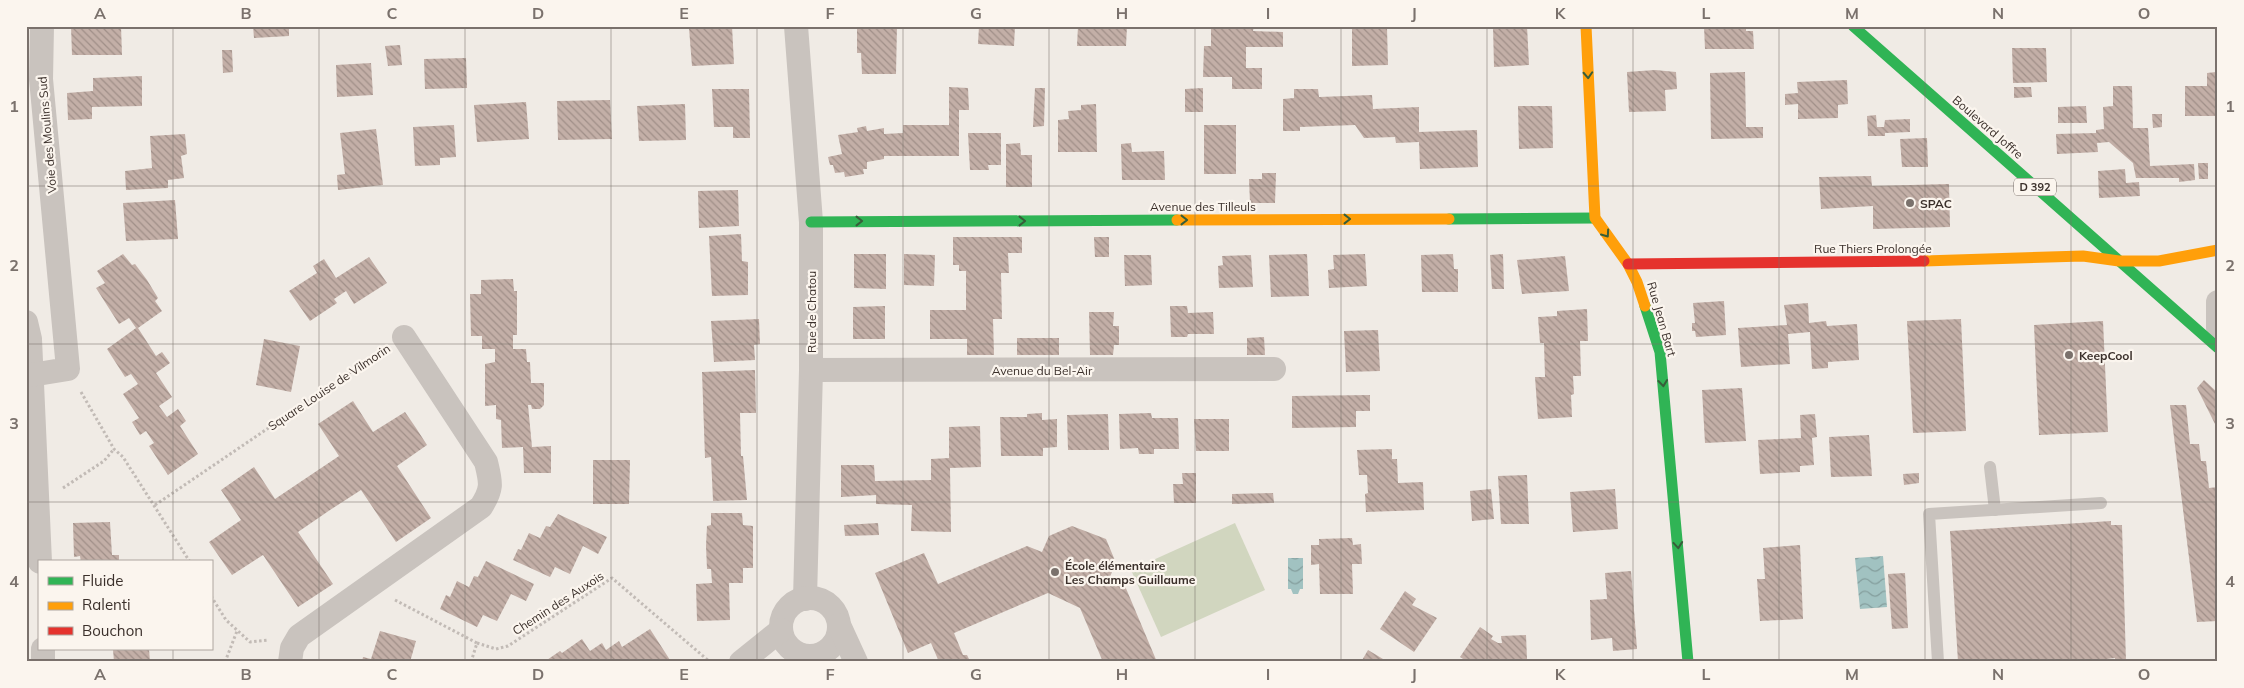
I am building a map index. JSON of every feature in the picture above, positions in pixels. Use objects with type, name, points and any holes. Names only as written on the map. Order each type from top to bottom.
[{"type":"street","name":"Voie des Moulins Sud","points":[[42,26],[41,78],[68,369]]},
{"type":"street","name":"Rue de Chatou","points":[[796,26],[811,222],[811,370],[805,599]]},
{"type":"street","points":[[1586,26],[1595,218]]},
{"type":"street","name":"Boulevard Joffre","points":[[1853,26],[2218,348]]},
{"type":"street","name":"Avenue des Tilleuls","points":[[811,222],[1595,218]]},
{"type":"street","name":"Rue Jean Bart","points":[[1595,218],[1628,264],[1638,282],[1660,352],[1688,662]]},
{"type":"street","name":"Rue Thiers Prolongée","points":[[1628,264],[1978,261],[2083,256],[2119,261],[2159,261],[2218,250]]},
{"type":"street","points":[[2218,302],[2218,328]]},
{"type":"street","points":[[26,322],[30,339],[29,374],[40,560]]},
{"type":"street","name":"Square Louise de Vilmorin","points":[[299,636],[481,507],[488,495],[491,484],[486,462],[404,337]]},
{"type":"street","points":[[29,374],[68,369]]},
{"type":"street","name":"Avenue du Bel-Air","points":[[811,370],[1274,369]]},
{"type":"street","points":[[839,625],[839,634],[830,648],[823,654],[806,659],[789,648],[781,630],[784,613],[790,606],[805,599],[814,598],[823,601],[831,607],[856,662]]},
{"type":"street","points":[[741,662],[781,630]]},
{"type":"street","points":[[290,662],[292,648],[299,636]]},
{"type":"lane","points":[[1990,467],[1995,510]]},
{"type":"lane","points":[[1938,662],[1929,514],[2101,503]]},
{"type":"path","name":"Square Louise de Vilmorin","points":[[155,505],[404,337]]},
{"type":"path","points":[[68,369],[114,449],[123,457],[189,560]]},
{"type":"path","points":[[38,505],[104,461],[114,449]]},
{"type":"path","name":"Chemin des Auxois","points":[[385,576],[393,599],[477,643],[496,649],[508,646],[612,578],[710,662]]},
{"type":"path","points":[[212,598],[226,620],[250,642],[299,636]]},
{"type":"path","points":[[225,662],[237,631]]},
{"type":"path","points":[[471,662],[477,643]]},
{"type":"green space","points":[[1235,523],[1265,590],[1161,637],[1131,570]]},
{"type":"water","points":[[1883,556],[1887,607],[1860,609],[1855,558]]},
{"type":"water","points":[[1288,558],[1303,558],[1303,589],[1300,589],[1298,594],[1293,594],[1291,589],[1288,589]]},
{"type":"building","points":[[71,26],[121,26],[122,55],[72,55]]},
{"type":"building","points":[[253,26],[289,26],[289,36],[254,38]]},
{"type":"building","points":[[732,26],[734,64],[692,66],[689,28]]},
{"type":"building","points":[[857,26],[897,26],[896,74],[862,74],[861,53],[857,53]]},
{"type":"building","points":[[979,26],[1015,26],[1014,46],[978,44]]},
{"type":"building","points":[[1078,26],[1127,26],[1126,46],[1077,46]]},
{"type":"building","points":[[1211,26],[1254,26],[1253,31],[1283,32],[1283,47],[1246,47],[1246,68],[1262,68],[1262,89],[1232,89],[1232,77],[1203,77],[1204,46],[1211,46]]},
{"type":"building","points":[[1394,26],[1387,28],[1388,65],[1352,66],[1352,28]]},
{"type":"building","points":[[1493,26],[1527,26],[1529,65],[1494,67]]},
{"type":"building","points":[[1704,26],[1746,26],[1746,31],[1753,31],[1754,49],[1705,49]]},
{"type":"building","points":[[400,45],[402,65],[388,66],[385,46]]},
{"type":"building","points":[[2012,48],[2046,48],[2047,82],[2013,83]]},
{"type":"building","points":[[222,50],[232,50],[233,72],[223,73]]},
{"type":"building","points":[[466,58],[467,88],[425,89],[424,59]]},
{"type":"building","points":[[371,63],[373,95],[337,97],[336,65]]},
{"type":"building","points":[[1655,70],[1676,72],[1677,89],[1665,90],[1666,111],[1629,112],[1627,72]]},
{"type":"building","points":[[1745,72],[1746,127],[1763,127],[1763,138],[1711,139],[1710,73]]},
{"type":"building","points":[[2216,72],[2218,116],[2185,116],[2185,86],[2207,86],[2207,73]]},
{"type":"building","points":[[142,76],[142,106],[92,107],[92,119],[68,120],[67,93],[93,91],[93,78]]},
{"type":"building","points":[[1847,80],[1848,104],[1838,105],[1838,118],[1798,119],[1798,104],[1785,105],[1785,94],[1798,93],[1797,82]]},
{"type":"building","points":[[2113,86],[2132,86],[2133,128],[2148,128],[2150,166],[2194,164],[2195,180],[2179,182],[2179,178],[2136,178],[2133,163],[2109,142],[2097,143],[2098,152],[2057,154],[2056,134],[2096,133],[2096,130],[2104,129],[2103,107],[2113,106]]},
{"type":"building","points":[[949,87],[968,88],[969,110],[959,110],[959,156],[884,156],[884,159],[867,162],[867,169],[863,169],[864,174],[845,177],[844,172],[835,173],[828,157],[842,154],[838,135],[858,132],[857,128],[866,126],[867,131],[884,128],[884,134],[903,133],[903,125],[949,125]]},
{"type":"building","points":[[2014,87],[2031,87],[2032,97],[2014,98]]},
{"type":"building","points":[[1035,88],[1045,88],[1044,126],[1033,127]]},
{"type":"building","points":[[1203,88],[1203,112],[1185,112],[1185,89]]},
{"type":"building","points":[[712,89],[749,89],[750,138],[733,138],[733,127],[714,127]]},
{"type":"building","points":[[1294,89],[1318,89],[1319,97],[1372,95],[1373,109],[1419,107],[1419,132],[1477,130],[1478,167],[1420,169],[1419,142],[1396,143],[1395,137],[1364,138],[1355,125],[1300,127],[1300,131],[1283,131],[1283,99],[1294,98]]},
{"type":"building","points":[[610,100],[612,139],[558,140],[557,101]]},
{"type":"building","points":[[526,102],[529,139],[477,142],[474,105]]},
{"type":"building","points":[[685,104],[686,140],[639,141],[637,106]]},
{"type":"building","points":[[1096,104],[1097,152],[1058,152],[1058,120],[1069,119],[1068,111],[1081,110],[1081,105]]},
{"type":"building","points":[[1518,106],[1552,106],[1553,148],[1519,149]]},
{"type":"building","points":[[2086,106],[2087,123],[2058,123],[2058,107]]},
{"type":"building","points":[[2152,114],[2162,114],[2162,127],[2153,128]]},
{"type":"building","points":[[1876,115],[1877,127],[1884,127],[1885,120],[1910,119],[1910,132],[1885,133],[1885,136],[1868,136],[1867,116]]},
{"type":"building","points":[[454,125],[456,157],[440,158],[440,165],[415,166],[413,127]]},
{"type":"building","points":[[1204,125],[1236,125],[1236,174],[1204,174]]},
{"type":"building","points":[[376,129],[383,185],[338,190],[337,175],[345,174],[340,133]]},
{"type":"building","points":[[968,133],[1001,133],[1001,165],[988,165],[989,170],[970,170]]},
{"type":"building","points":[[185,134],[187,154],[181,156],[184,178],[168,180],[168,188],[126,190],[125,171],[152,168],[150,136]]},
{"type":"building","points":[[1927,138],[1928,167],[1902,167],[1900,139]]},
{"type":"building","points":[[1020,143],[1021,155],[1032,155],[1032,187],[1006,187],[1006,144]]},
{"type":"building","points":[[1131,143],[1132,152],[1164,151],[1165,180],[1122,180],[1121,144]]},
{"type":"building","points":[[2198,163],[2208,163],[2208,179],[2199,179]]},
{"type":"building","points":[[2125,169],[2126,183],[2139,182],[2140,196],[2099,198],[2098,171]]},
{"type":"building","points":[[1262,173],[1276,173],[1275,203],[1250,203],[1249,179],[1262,179]]},
{"type":"building","points":[[1871,176],[1872,186],[1949,184],[1950,227],[1873,229],[1873,206],[1821,209],[1819,177]]},
{"type":"building","points":[[738,190],[739,226],[699,228],[698,191]]},
{"type":"building","points":[[175,200],[178,239],[126,241],[123,203]]},
{"type":"building","points":[[741,234],[742,261],[748,262],[748,295],[712,296],[709,236]]},
{"type":"building","points":[[953,237],[1022,237],[1022,253],[1008,253],[1009,273],[1001,273],[1002,319],[993,319],[994,355],[967,355],[967,339],[930,339],[930,310],[966,310],[966,271],[959,271],[959,265],[953,265]]},
{"type":"building","points":[[1094,237],[1109,237],[1109,257],[1095,257]]},
{"type":"building","points":[[123,254],[132,265],[135,264],[147,280],[158,298],[155,301],[162,311],[138,328],[156,356],[162,352],[170,363],[156,373],[172,397],[159,406],[167,417],[178,409],[186,421],[180,426],[198,454],[168,475],[149,446],[154,443],[146,431],[140,435],[132,422],[139,418],[123,394],[138,384],[131,374],[125,377],[107,349],[136,328],[129,318],[119,324],[96,288],[105,283],[97,271]]},
{"type":"building","points":[[854,254],[886,254],[886,289],[854,288]]},
{"type":"building","points":[[904,254],[935,255],[934,286],[904,285]]},
{"type":"building","points":[[1307,254],[1309,296],[1271,297],[1269,255]]},
{"type":"building","points":[[1365,254],[1367,286],[1329,288],[1328,270],[1334,269],[1333,255]]},
{"type":"building","points":[[1453,254],[1454,269],[1458,269],[1458,292],[1422,292],[1421,255]]},
{"type":"building","points":[[1503,254],[1504,289],[1492,289],[1490,255]]},
{"type":"building","points":[[1124,255],[1151,255],[1152,285],[1125,286]]},
{"type":"building","points":[[1251,255],[1253,287],[1219,288],[1218,266],[1223,265],[1222,256]]},
{"type":"building","points":[[1565,256],[1569,291],[1522,294],[1517,260]]},
{"type":"building","points":[[369,257],[387,283],[354,304],[346,291],[334,299],[337,303],[310,321],[289,291],[317,273],[313,266],[324,259],[336,278]]},
{"type":"building","points":[[513,279],[514,291],[517,291],[517,335],[513,335],[513,349],[526,349],[527,362],[530,362],[531,383],[544,383],[544,405],[540,409],[532,409],[531,405],[528,405],[532,447],[551,446],[551,473],[524,473],[523,447],[502,448],[501,420],[496,419],[496,405],[485,406],[485,364],[495,362],[495,349],[482,349],[482,336],[471,336],[470,294],[481,294],[481,280]]},
{"type":"building","points":[[1724,301],[1726,335],[1696,337],[1695,331],[1692,331],[1692,323],[1695,323],[1693,303]]},
{"type":"building","points":[[1808,303],[1809,323],[1826,321],[1827,326],[1857,324],[1859,360],[1828,362],[1828,368],[1812,369],[1810,332],[1788,334],[1790,364],[1741,367],[1738,328],[1787,325],[1784,305]]},
{"type":"building","points":[[885,306],[885,339],[853,339],[853,307]]},
{"type":"building","points":[[1170,306],[1187,306],[1188,313],[1213,312],[1214,334],[1188,334],[1187,337],[1171,337]]},
{"type":"building","points":[[1587,309],[1588,341],[1580,341],[1581,376],[1573,376],[1574,394],[1571,395],[1572,417],[1538,419],[1535,377],[1545,377],[1544,343],[1540,343],[1538,317],[1557,316],[1557,311]]},
{"type":"building","points":[[1089,312],[1114,312],[1113,326],[1119,326],[1119,345],[1114,345],[1113,355],[1090,355]]},
{"type":"building","points":[[759,319],[760,344],[754,345],[755,360],[714,362],[711,321]]},
{"type":"building","points":[[1961,319],[1966,431],[1913,433],[1907,321]]},
{"type":"building","points":[[2103,321],[2108,432],[2039,435],[2034,325]]},
{"type":"building","points":[[1378,330],[1380,371],[1346,372],[1344,331]]},
{"type":"building","points":[[1264,337],[1265,355],[1247,355],[1247,338]]},
{"type":"building","points":[[1017,338],[1059,338],[1059,355],[1017,355]]},
{"type":"building","points":[[264,339],[300,346],[291,392],[256,385]]},
{"type":"building","points":[[755,370],[756,413],[740,413],[741,456],[743,456],[747,500],[713,501],[711,457],[705,458],[702,372]]},
{"type":"building","points":[[2204,380],[2218,393],[2218,430],[2197,388]]},
{"type":"building","points":[[1742,388],[1746,441],[1705,443],[1702,390]]},
{"type":"building","points":[[1370,395],[1370,411],[1356,411],[1356,427],[1292,428],[1292,396]]},
{"type":"building","points":[[353,401],[373,432],[405,412],[416,428],[427,445],[397,466],[431,518],[396,542],[361,490],[330,510],[298,532],[333,584],[298,607],[263,555],[232,575],[209,542],[241,520],[221,490],[254,467],[275,499],[339,456],[318,424]]},
{"type":"building","points":[[2170,405],[2186,405],[2190,444],[2199,444],[2201,461],[2206,461],[2209,488],[2218,487],[2218,621],[2197,622]]},
{"type":"building","points":[[1042,413],[1042,420],[1057,419],[1057,447],[1043,448],[1043,456],[1001,456],[1000,417],[1027,417],[1027,414]]},
{"type":"building","points":[[1151,413],[1152,418],[1178,418],[1179,449],[1154,449],[1154,454],[1139,454],[1138,448],[1120,449],[1119,414]]},
{"type":"building","points":[[1108,414],[1109,450],[1068,450],[1067,415]]},
{"type":"building","points":[[1815,414],[1817,437],[1812,438],[1814,465],[1800,466],[1800,472],[1760,474],[1758,440],[1801,438],[1800,415]]},
{"type":"building","points":[[1194,419],[1229,419],[1229,451],[1196,451]]},
{"type":"building","points":[[980,426],[981,467],[950,468],[951,532],[911,531],[912,505],[876,504],[876,495],[841,497],[841,465],[874,465],[875,481],[931,480],[931,459],[949,458],[949,427]]},
{"type":"building","points":[[1869,435],[1872,476],[1831,477],[1829,437]]},
{"type":"building","points":[[1392,449],[1392,459],[1397,459],[1398,483],[1423,482],[1424,510],[1366,512],[1367,475],[1359,475],[1357,450]]},
{"type":"building","points":[[593,460],[630,460],[629,504],[593,504]]},
{"type":"building","points":[[1182,473],[1196,473],[1196,503],[1174,503],[1173,484],[1183,484]]},
{"type":"building","points":[[1919,473],[1919,483],[1904,485],[1903,474]]},
{"type":"building","points":[[1527,475],[1529,524],[1501,524],[1498,476]]},
{"type":"building","points":[[1491,489],[1494,519],[1472,521],[1470,491]]},
{"type":"building","points":[[1615,489],[1618,529],[1573,532],[1570,492]]},
{"type":"building","points":[[1273,493],[1274,503],[1232,504],[1232,494]]},
{"type":"building","points":[[711,513],[742,513],[743,525],[753,526],[753,568],[743,568],[743,583],[729,583],[730,620],[697,621],[696,584],[712,583],[711,569],[707,569],[706,546],[707,526],[711,525]]},
{"type":"building","points":[[558,514],[607,537],[598,554],[583,546],[570,574],[555,567],[550,577],[513,560],[518,549],[521,550],[529,533],[540,538],[546,526],[550,527]]},
{"type":"building","points":[[2111,521],[2111,525],[2122,525],[2126,662],[2115,662],[2115,658],[2107,659],[2108,662],[1958,662],[1950,531]]},
{"type":"building","points":[[110,522],[112,555],[119,555],[119,560],[81,560],[80,556],[74,557],[73,523]]},
{"type":"building","points":[[878,523],[879,535],[845,536],[844,525]]},
{"type":"building","points":[[1072,526],[1106,539],[1116,563],[1109,579],[1125,586],[1157,662],[1103,662],[1080,608],[1048,593],[954,633],[963,655],[967,655],[970,661],[976,659],[984,662],[939,662],[931,643],[908,653],[875,573],[924,553],[938,584],[1027,546],[1042,552],[1049,536]]},
{"type":"building","points":[[1352,538],[1353,545],[1361,544],[1362,564],[1352,564],[1353,594],[1320,594],[1319,564],[1311,565],[1311,545],[1319,545],[1319,539]]},
{"type":"building","points":[[1800,545],[1803,619],[1760,621],[1757,579],[1765,579],[1763,548]]},
{"type":"building","points":[[486,561],[534,584],[526,601],[511,594],[497,621],[483,615],[477,627],[440,609],[446,595],[450,597],[457,581],[469,587],[474,576],[478,577]]},
{"type":"building","points":[[1631,571],[1637,649],[1613,651],[1612,638],[1591,640],[1590,600],[1607,599],[1605,573]]},
{"type":"building","points":[[1905,573],[1908,628],[1892,629],[1888,574]]},
{"type":"building","points":[[1405,591],[1416,599],[1412,605],[1437,618],[1414,652],[1380,629]]},
{"type":"building","points":[[1480,627],[1493,636],[1491,639],[1498,643],[1502,643],[1501,636],[1526,635],[1527,659],[1522,659],[1523,662],[1468,662],[1460,657]]},
{"type":"building","points":[[650,629],[670,660],[667,662],[544,662],[560,651],[562,653],[582,639],[590,651],[602,643],[606,650],[619,641],[622,647]]},
{"type":"building","points":[[380,631],[416,641],[410,662],[362,662],[363,657],[371,659]]},
{"type":"building","points":[[113,650],[149,650],[150,662],[114,662]]},
{"type":"building","points":[[1368,650],[1388,662],[1361,662]]},
{"type":"traffic: fast","points":[[1853,26],[2218,348]]},
{"type":"traffic: fast","points":[[1449,219],[1595,218]]},
{"type":"traffic: fast","points":[[811,222],[1177,220]]},
{"type":"traffic: fast","points":[[1645,306],[1660,352],[1688,662]]},
{"type":"traffic: slow","points":[[1586,26],[1595,218],[1628,264],[1637,282],[1645,306]]},
{"type":"traffic: slow","points":[[1177,220],[1449,219]]},
{"type":"traffic: slow","points":[[1924,261],[2083,256],[2119,261],[2159,261],[2218,250]]},
{"type":"traffic: jam","points":[[1628,264],[1924,261]]},
{"type":"place","name":"SPAC","points":[[1910,203]]},
{"type":"place","name":"KeepCool","points":[[2069,355]]},
{"type":"place","name":"École élémentaire Les Champs Guillaume","points":[[1055,572]]}]
